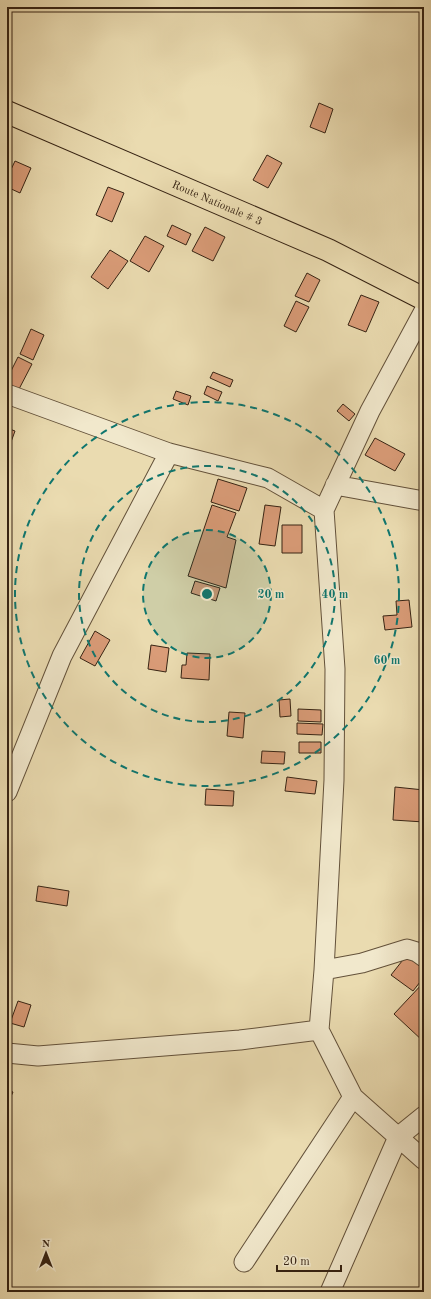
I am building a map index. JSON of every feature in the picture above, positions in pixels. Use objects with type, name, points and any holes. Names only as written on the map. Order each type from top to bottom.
[{"type":"main road","name":"Route Nationale # 3","points":[[7,112],[328,250],[424,299]]},
{"type":"street","points":[[424,311],[370,410],[324,510],[335,669],[334,780],[324,970],[319,1030],[352,1097],[424,1160]]},
{"type":"street","points":[[7,394],[169,453],[268,478],[324,510]]},
{"type":"street","points":[[7,792],[62,656],[169,453]]},
{"type":"street","points":[[335,486],[424,501]]},
{"type":"street","points":[[324,970],[362,963],[407,949],[417,952],[424,957]]},
{"type":"street","points":[[7,1053],[38,1056],[240,1040],[319,1030]]},
{"type":"street","points":[[244,1262],[352,1097]]},
{"type":"street","points":[[330,1292],[398,1137],[424,1116]]},
{"type":"building","points":[[319,103],[333,109],[325,133],[310,127]]},
{"type":"building","points":[[267,155],[282,163],[268,188],[253,180]]},
{"type":"building","points":[[15,161],[31,168],[20,193],[7,187],[7,178]]},
{"type":"building","points":[[108,187],[124,193],[112,222],[96,215]]},
{"type":"building","points":[[172,225],[191,234],[186,245],[167,236]]},
{"type":"building","points":[[205,227],[225,237],[213,261],[192,251]]},
{"type":"building","points":[[145,236],[164,246],[149,272],[130,261]]},
{"type":"building","points":[[110,250],[128,261],[108,289],[91,277]]},
{"type":"building","points":[[307,273],[320,280],[309,302],[295,296]]},
{"type":"building","points":[[361,295],[379,302],[366,332],[348,325]]},
{"type":"building","points":[[296,301],[309,307],[296,332],[284,326]]},
{"type":"building","points":[[31,329],[44,335],[33,360],[20,354]]},
{"type":"building","points":[[18,357],[32,364],[18,391],[7,386],[7,379]]},
{"type":"building","points":[[213,372],[233,380],[230,387],[210,378]]},
{"type":"building","points":[[207,386],[222,392],[218,401],[204,394]]},
{"type":"building","points":[[176,391],[191,396],[188,405],[173,399]]},
{"type":"building","points":[[343,404],[355,414],[349,421],[337,411]]},
{"type":"building","points":[[7,428],[15,431],[7,453]]},
{"type":"building","points":[[375,438],[405,454],[395,471],[365,455]]},
{"type":"building","points":[[218,479],[247,488],[239,511],[211,502]]},
{"type":"building","points":[[212,505],[236,513],[227,537],[236,540],[226,588],[188,576]]},
{"type":"building","points":[[265,505],[281,507],[275,546],[259,544]]},
{"type":"building","points":[[282,525],[302,525],[302,553],[282,553]]},
{"type":"building","points":[[195,581],[220,588],[216,601],[191,593]]},
{"type":"building","points":[[409,600],[412,627],[385,630],[383,616],[397,615],[396,601]]},
{"type":"building","points":[[95,631],[110,640],[95,666],[80,658]]},
{"type":"building","points":[[151,645],[169,648],[166,672],[148,669]]},
{"type":"building","points":[[187,653],[210,654],[209,680],[181,678],[182,665],[186,665]]},
{"type":"building","points":[[290,699],[291,716],[280,717],[279,700]]},
{"type":"building","points":[[298,709],[321,710],[321,722],[298,721]]},
{"type":"building","points":[[229,712],[245,713],[243,738],[227,736]]},
{"type":"building","points":[[297,723],[323,724],[322,735],[297,734]]},
{"type":"building","points":[[299,742],[321,742],[321,753],[299,753]]},
{"type":"building","points":[[262,751],[285,752],[284,764],[261,763]]},
{"type":"building","points":[[287,777],[317,781],[315,794],[285,791]]},
{"type":"building","points":[[395,787],[424,790],[424,822],[393,820]]},
{"type":"building","points":[[206,789],[234,791],[233,806],[205,805]]},
{"type":"building","points":[[38,886],[69,891],[67,906],[36,901]]},
{"type":"building","points":[[406,956],[424,969],[424,977],[413,991],[391,975]]},
{"type":"building","points":[[424,982],[424,1042],[394,1014]]},
{"type":"building","points":[[18,1001],[31,1005],[24,1027],[10,1023]]},
{"type":"building","points":[[7,1090],[13,1092],[7,1105]]}]
